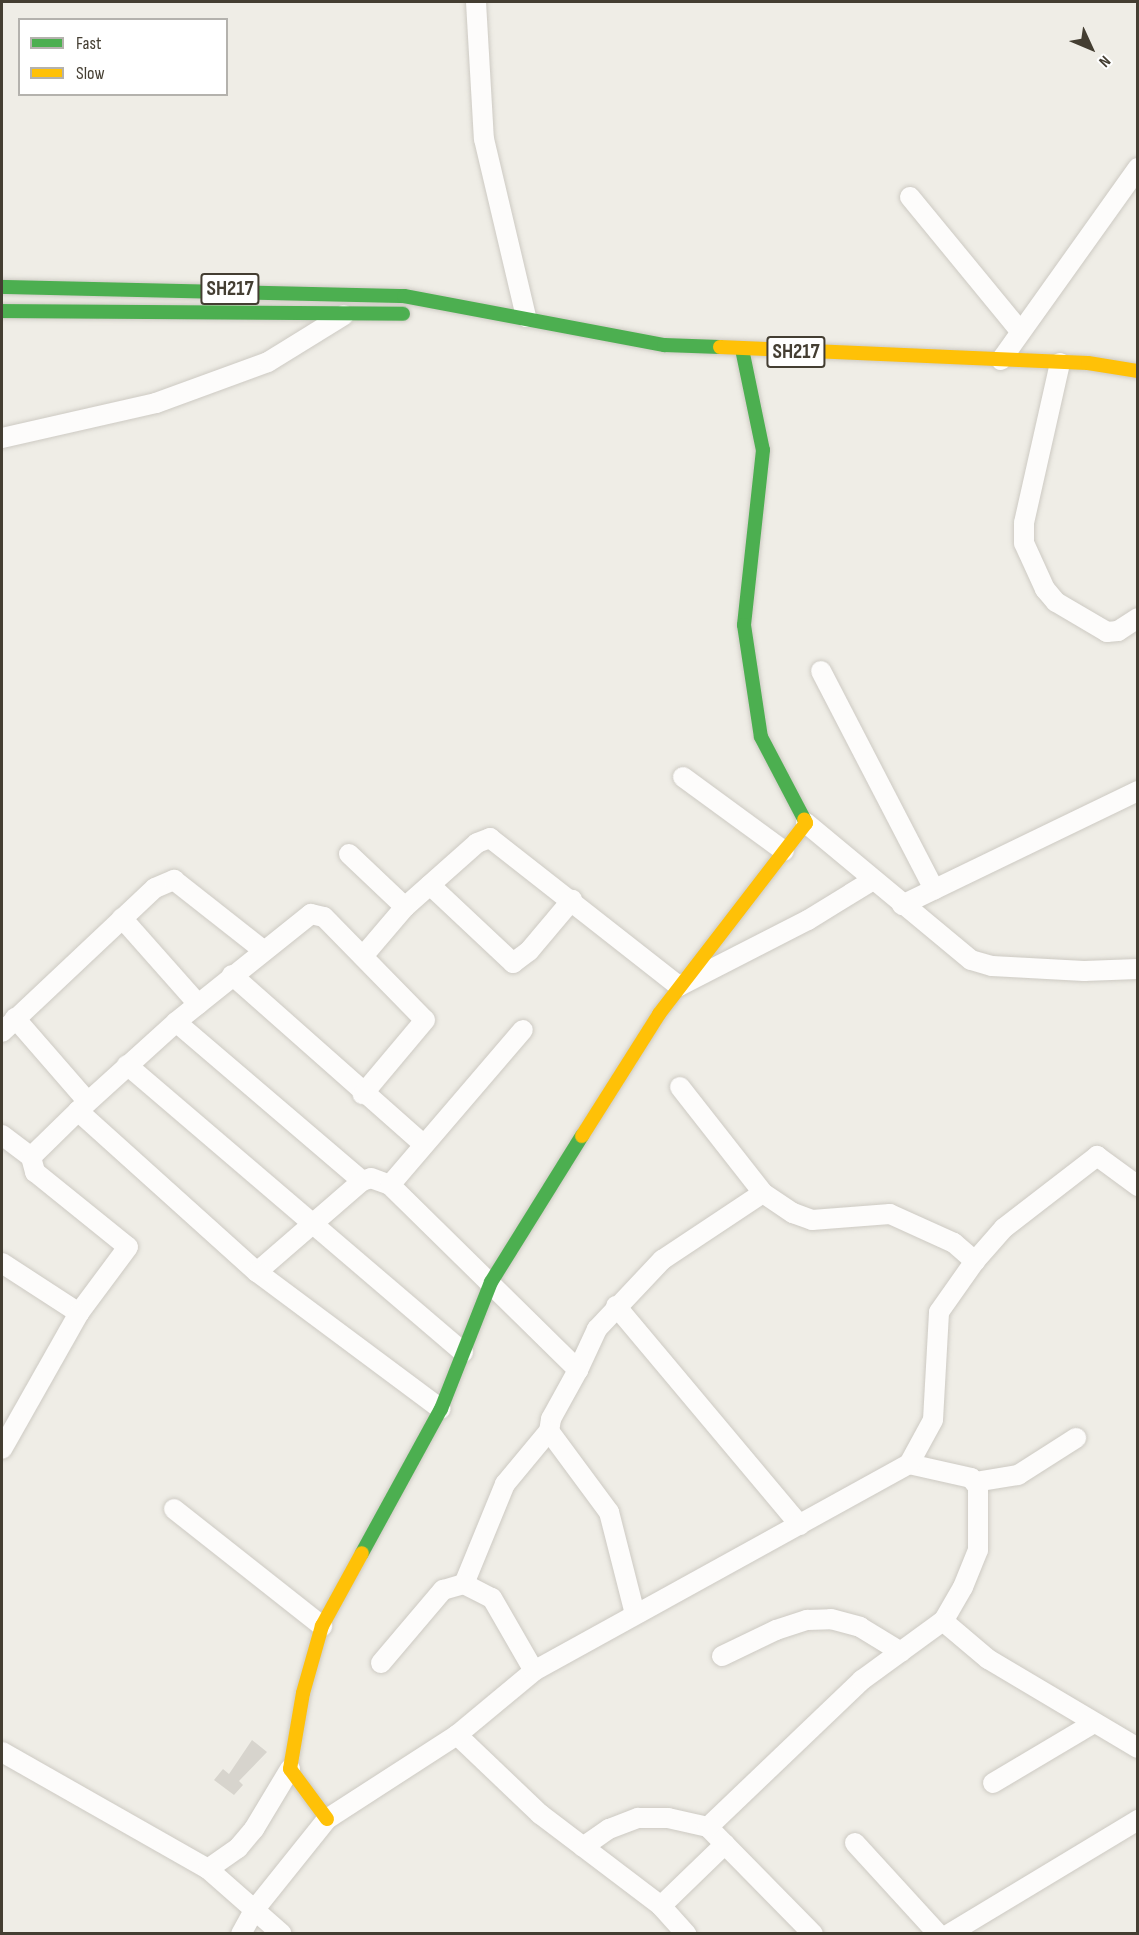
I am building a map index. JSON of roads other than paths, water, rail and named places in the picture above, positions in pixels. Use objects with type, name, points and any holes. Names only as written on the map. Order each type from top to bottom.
[{"type":"street","points":[[476,2],[484,139],[526,317]]},
{"type":"street","points":[[1001,360],[1137,168]]},
{"type":"street","points":[[910,197],[1020,331]]},
{"type":"street","name":"SH217","points":[[2,287],[404,296],[457,309],[526,317],[664,345],[1060,363],[1137,371]]},
{"type":"street","name":"SH217","points":[[2,310],[344,315],[457,309]]},
{"type":"street","points":[[2,438],[156,403],[268,362],[344,315]]},
{"type":"street","points":[[742,349],[763,450],[744,602],[755,710],[761,737],[806,823],[971,960],[992,966],[1084,971],[1137,969]]},
{"type":"street","points":[[1060,363],[1023,523],[1024,543],[1045,589],[1056,602],[1107,632],[1118,630],[1137,618]]},
{"type":"street","points":[[821,671],[934,889]]},
{"type":"street","points":[[683,777],[784,851]]},
{"type":"street","points":[[902,905],[1137,791]]},
{"type":"street","points":[[208,1869],[238,1848],[254,1829],[290,1769],[303,1693],[322,1626],[441,1409],[491,1282],[679,986],[806,823]]},
{"type":"street","points":[[364,955],[405,907],[477,843],[490,838],[679,986]]},
{"type":"street","points":[[349,854],[405,907]]},
{"type":"street","points":[[263,950],[174,880],[155,888],[8,1025],[83,1107],[258,1272],[441,1409]]},
{"type":"street","points":[[679,986],[808,920],[873,880]]},
{"type":"street","points":[[430,885],[513,963],[529,951],[572,900]]},
{"type":"street","points":[[31,1157],[127,1065],[176,1022],[263,950],[311,914],[324,916],[426,1020],[363,1094]]},
{"type":"street","points":[[122,918],[198,1004]]},
{"type":"street","points":[[232,975],[363,1094],[424,1145]]},
{"type":"street","points":[[176,1022],[362,1181]]},
{"type":"street","points":[[390,1185],[523,1030]]},
{"type":"street","points":[[127,1065],[463,1352]]},
{"type":"street","points":[[680,1088],[763,1193],[792,1213],[812,1220],[890,1214],[954,1243],[975,1261]]},
{"type":"street","points":[[2,1135],[31,1157],[35,1172],[128,1247],[79,1312],[2,1449]]},
{"type":"street","points":[[241,1934],[255,1910],[327,1819],[457,1735],[534,1671],[635,1614],[801,1526],[909,1464],[933,1420],[939,1312],[975,1261],[1004,1228],[1097,1156],[1137,1186]]},
{"type":"street","points":[[258,1272],[362,1181],[371,1178],[390,1185],[578,1370]]},
{"type":"street","points":[[464,1584],[505,1484],[549,1431],[551,1419],[597,1329],[616,1306],[662,1260],[763,1193]]},
{"type":"street","points":[[2,1263],[79,1312]]},
{"type":"street","points":[[616,1306],[801,1526]]},
{"type":"street","points":[[549,1431],[609,1512],[635,1614]]},
{"type":"street","points":[[975,1482],[1018,1475],[1076,1438]]},
{"type":"street","points":[[708,1827],[862,1680],[943,1621],[963,1587],[978,1550],[975,1482],[971,1478],[909,1464]]},
{"type":"street","points":[[174,1509],[322,1626]]},
{"type":"street","points":[[381,1663],[443,1590],[464,1584],[492,1598],[534,1671]]},
{"type":"street","points":[[722,1656],[776,1630],[807,1620],[831,1619],[860,1627],[901,1652]]},
{"type":"street","points":[[943,1621],[988,1659],[1094,1723],[1134,1740]]},
{"type":"street","points":[[993,1783],[1094,1723]]},
{"type":"street","points":[[457,1735],[540,1814],[661,1906],[686,1934]]},
{"type":"street","points":[[2,1752],[208,1869],[282,1934]]},
{"type":"street","points":[[290,1769],[327,1819]]},
{"type":"street","points":[[583,1847],[609,1829],[638,1818],[668,1818],[708,1827],[813,1934]]},
{"type":"street","points":[[949,1934],[1137,1820]]},
{"type":"street","points":[[855,1843],[938,1934]]},
{"type":"street","points":[[661,1906],[725,1844]]}]
